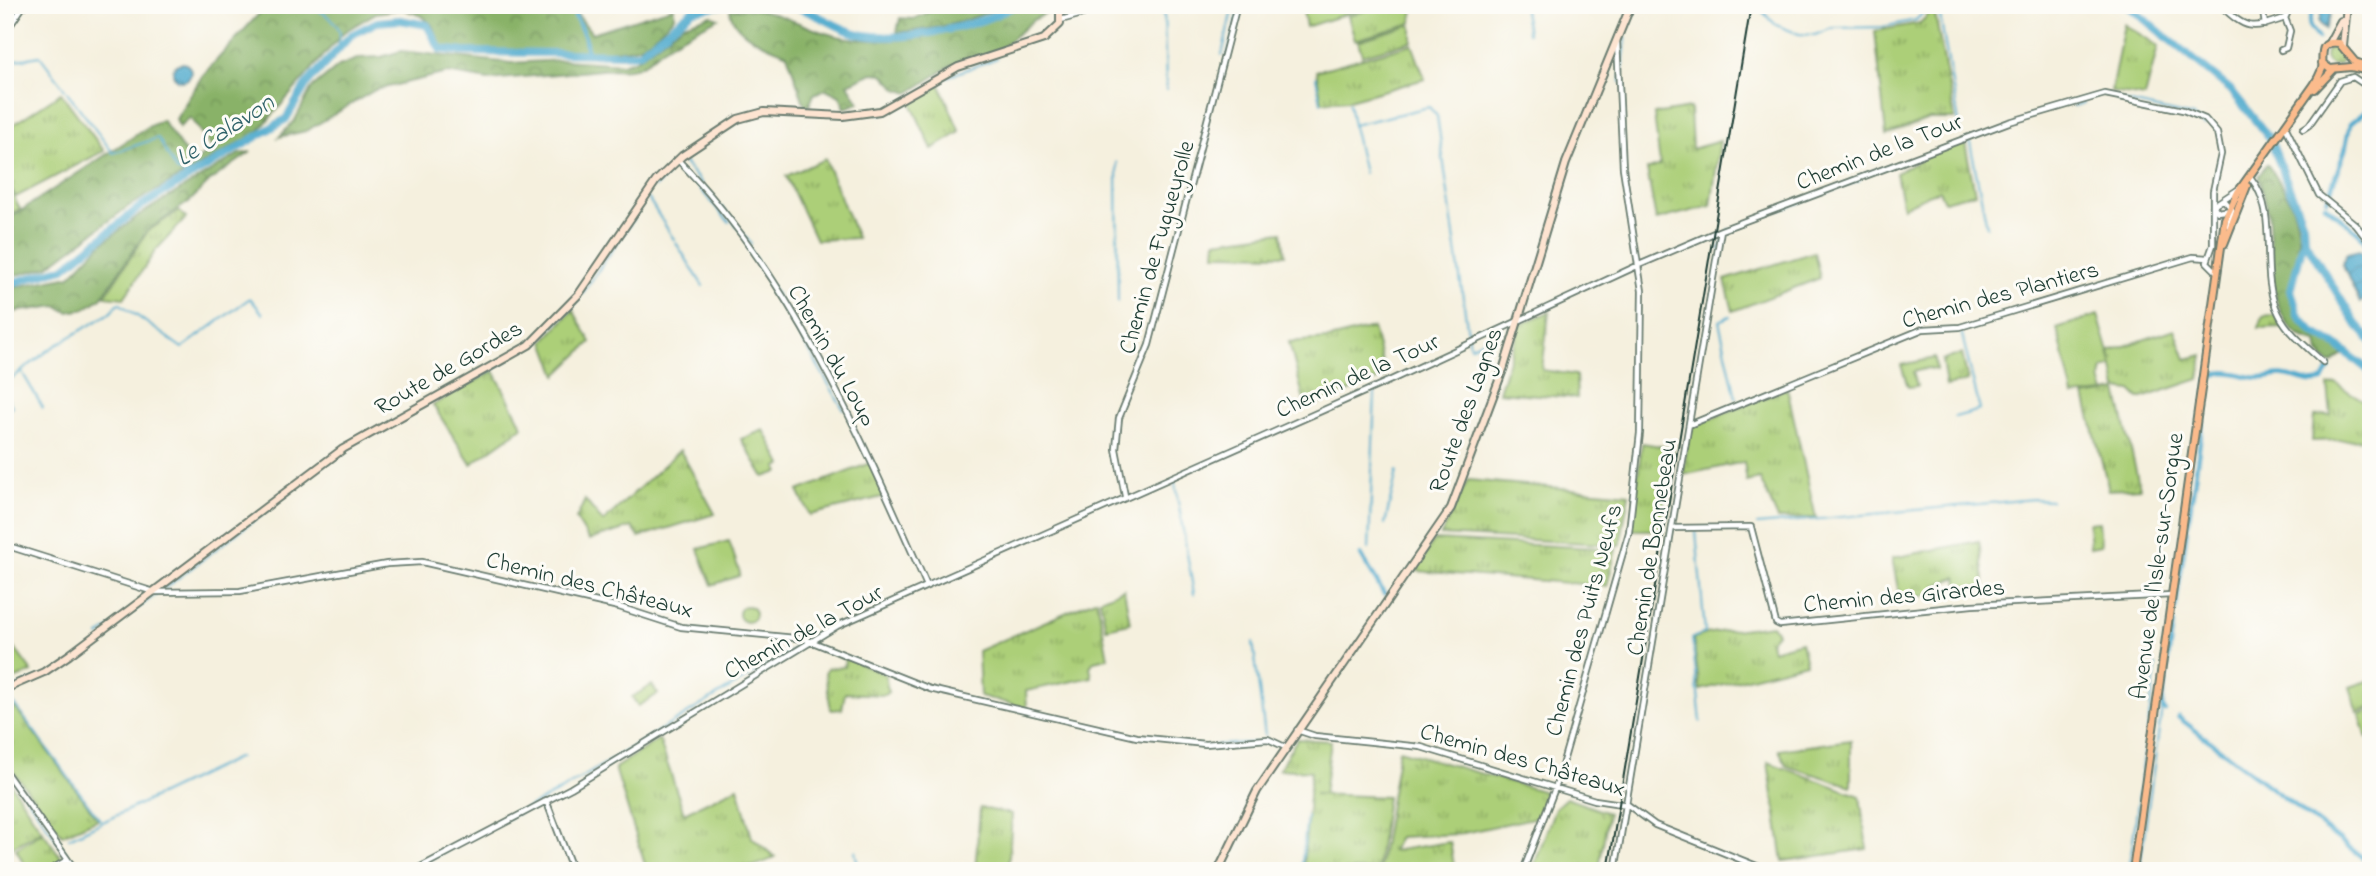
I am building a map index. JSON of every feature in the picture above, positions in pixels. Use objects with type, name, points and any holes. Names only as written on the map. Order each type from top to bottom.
[{"type":"main road","points":[[2329,43],[2343,46],[2347,55],[2355,62],[2371,70],[2342,67],[2333,70],[2322,63],[2321,50],[2329,43]]},
{"type":"main road","points":[[2342,67],[2347,55]]},
{"type":"main road","name":"Avenue de l'Isle-sur-Sorgue","points":[[2305,101],[2321,72],[2322,63]]},
{"type":"main road","name":"Avenue de l'Isle-sur-Sorgue","points":[[2133,871],[2220,246],[2231,208],[2242,187],[2305,101],[2333,70]]},
{"type":"main road","name":"Avenue de l'Isle-sur-Sorgue","points":[[2217,269],[2229,226],[2251,177]]},
{"type":"street","points":[[5,33],[24,5]]},
{"type":"street","points":[[1060,5],[1061,20],[1114,5]]},
{"type":"street","name":"Chemin de Fugueyrolle","points":[[1125,496],[1116,449],[1119,418],[1149,345],[1237,5]]},
{"type":"street","name":"Route des Lagnes","points":[[1219,871],[1257,791],[1285,747],[1451,508],[1498,385],[1566,163],[1631,5]]},
{"type":"street","points":[[2220,5],[2244,26],[2265,25],[2285,18]]},
{"type":"street","points":[[2262,5],[2265,25]]},
{"type":"street","points":[[2281,50],[2286,48],[2290,31],[2285,18],[2291,5]]},
{"type":"street","points":[[2329,43],[2339,28],[2345,5]]},
{"type":"street","points":[[2343,46],[2345,5]]},
{"type":"street","name":"Route de Gordes","points":[[5,689],[55,665],[343,449],[516,354],[540,336],[575,300],[652,187],[678,160],[750,115],[790,113],[843,116],[888,108],[958,67],[1044,39],[1055,32],[1061,20]]},
{"type":"street","name":"Chemin des Puits Neufs","points":[[1523,871],[1554,788],[1629,532],[1640,433],[1642,291],[1623,169],[1618,120],[1620,57],[1616,38]]},
{"type":"street","points":[[2303,129],[2309,125],[2340,81],[2353,77],[2371,89]]},
{"type":"street","name":"Chemin de la Tour","points":[[413,871],[571,788],[691,712],[837,626],[1440,358],[1517,319],[1639,265],[1721,230],[1945,144],[2105,94],[2197,114],[2212,125],[2217,133],[2221,154],[2213,191],[2211,217],[2214,242],[2207,258]]},
{"type":"street","points":[[2285,129],[2319,195],[2355,224],[2371,244]]},
{"type":"street","name":"Chemin du Loup","points":[[678,160],[743,236],[786,304],[850,416],[927,586]]},
{"type":"street","points":[[2251,177],[2264,207],[2270,278],[2278,314],[2323,362]]},
{"type":"street","points":[[2220,246],[2223,219],[2213,206],[2242,187]]},
{"type":"street","points":[[2213,191],[2231,208]]},
{"type":"street","points":[[2211,217],[2231,208],[2242,195]]},
{"type":"street","points":[[2229,226],[2231,208]]},
{"type":"street","name":"Chemin de Bonnebeau","points":[[1615,871],[1721,230]]},
{"type":"street","name":"Chemin des Plantiers","points":[[1688,425],[1923,329],[1960,327],[2193,257],[2207,258]]},
{"type":"street","points":[[2207,258],[2208,265],[2217,269]]},
{"type":"street","name":"Chemin des Girardes","points":[[1672,528],[1751,527],[1776,623],[1780,625],[1972,605],[2172,595]]},
{"type":"street","name":"Chemin des Châteaux","points":[[5,545],[154,592],[240,591],[387,564],[422,562],[619,607],[681,627],[813,641],[930,688],[1055,719],[1177,743],[1268,739],[1285,747]]},
{"type":"street","name":"Chemin des Châteaux","points":[[1297,730],[1315,736],[1421,747],[1554,788],[1628,805],[1654,825],[1769,871]]},
{"type":"street","points":[[5,771],[76,871]]},
{"type":"street","points":[[546,799],[573,871]]},
{"type":"street","points":[[49,871],[67,860]]},
{"type":"green space","points":[[267,5],[474,5],[508,14],[570,5],[592,33],[674,7],[674,17],[642,45],[628,49],[546,52],[442,48],[432,25],[422,16],[402,9],[376,13],[344,32],[257,133],[129,206],[47,267],[5,278],[5,221],[148,127],[162,120],[186,154],[196,160],[213,149],[190,118],[179,127],[176,119],[202,76]]},
{"type":"green space","points":[[946,5],[1004,5],[952,24],[897,32],[900,18],[913,19]]},
{"type":"green space","points":[[1025,5],[1053,5],[1054,9],[1033,20],[997,52],[952,65],[909,93],[897,89],[883,74],[872,73],[848,84],[859,103],[845,108],[840,96],[826,89],[814,94],[809,106],[805,106],[787,54],[744,33],[732,19],[730,10],[773,13],[842,37],[889,40],[958,29]]},
{"type":"green space","points":[[1064,5],[1106,5],[1067,14]]},
{"type":"green space","points":[[1302,5],[1374,5],[1306,27]]},
{"type":"green space","points":[[1383,5],[1413,5],[1412,23],[1355,40],[1348,16]]},
{"type":"green space","points":[[1934,9],[1955,119],[1929,119],[1886,135],[1875,31],[1920,23]]},
{"type":"green space","points":[[711,15],[718,18],[674,41],[644,64],[632,69],[488,80],[447,73],[375,90],[306,131],[279,137],[295,120],[311,89],[339,66],[360,58],[381,57],[401,51],[511,63],[562,60],[622,64],[635,60],[684,24]]},
{"type":"green space","points":[[2124,24],[2158,46],[2145,97],[2111,92]]},
{"type":"green space","points":[[1412,26],[1412,41],[1362,55],[1358,41]]},
{"type":"green space","points":[[1412,44],[1425,79],[1349,100],[1322,102],[1316,71]]},
{"type":"green space","points":[[2330,47],[2338,47],[2343,56],[2341,63],[2330,65],[2325,60],[2325,52]]},
{"type":"green space","points":[[939,83],[960,132],[932,149],[910,101]]},
{"type":"green space","points":[[61,93],[104,151],[16,197],[5,177],[5,130]]},
{"type":"green space","points":[[1690,108],[1692,149],[1720,141],[1711,206],[1656,220],[1647,170],[1660,165],[1654,114]]},
{"type":"green space","points":[[1965,143],[1975,193],[1944,201],[1939,190],[1903,207],[1896,173],[1933,153]]},
{"type":"green space","points":[[251,152],[211,180],[190,201],[147,231],[101,298],[85,309],[68,312],[57,306],[5,313],[5,289],[70,276],[100,245],[139,215],[239,154]]},
{"type":"green space","points":[[825,159],[857,238],[816,240],[786,176]]},
{"type":"green space","points":[[2267,164],[2289,199],[2298,227],[2299,248],[2292,287],[2294,307],[2308,329],[2344,354],[2331,364],[2319,354],[2317,342],[2300,336],[2288,324],[2274,290],[2268,213],[2258,176]]},
{"type":"green space","points":[[5,181],[20,209],[5,217]]},
{"type":"green space","points":[[179,211],[186,218],[156,250],[124,298],[105,296],[148,231]]},
{"type":"green space","points":[[1282,232],[1285,255],[1215,254],[1216,241]]},
{"type":"green space","points":[[1814,252],[1820,278],[1733,311],[1725,280]]},
{"type":"green space","points":[[573,310],[591,342],[557,375],[544,341]]},
{"type":"green space","points":[[1549,312],[1542,370],[1576,375],[1577,398],[1499,392],[1520,324]]},
{"type":"green space","points":[[2098,315],[2113,366],[2103,369],[2101,379],[2105,393],[2073,396],[2057,328]]},
{"type":"green space","points":[[2263,316],[2277,316],[2283,327],[2259,328]]},
{"type":"green space","points":[[1373,328],[1386,377],[1306,408],[1289,342],[1329,339]]},
{"type":"green space","points":[[2175,329],[2186,359],[2203,355],[2199,379],[2139,399],[2131,391],[2117,389],[2110,351]]},
{"type":"green space","points":[[1962,354],[1968,381],[1946,386],[1942,360]]},
{"type":"green space","points":[[1935,358],[1936,370],[1928,368],[1913,372],[1917,386],[1908,387],[1901,365]]},
{"type":"green space","points":[[494,371],[523,427],[471,464],[433,405]]},
{"type":"green space","points":[[2336,384],[2366,402],[2369,439],[2312,441],[2314,416],[2331,415],[2328,386]]},
{"type":"green space","points":[[1787,388],[1816,518],[1778,519],[1760,479],[1747,482],[1744,462],[1683,475],[1690,427]]},
{"type":"green space","points":[[2117,391],[2140,488],[2109,490],[2085,396]]},
{"type":"green space","points":[[764,430],[782,465],[777,467],[779,472],[764,477],[741,439]]},
{"type":"green space","points":[[1642,443],[1673,448],[1660,530],[1631,530]]},
{"type":"green space","points":[[680,450],[715,514],[639,537],[632,527],[589,540],[576,519],[585,500],[603,522]]},
{"type":"green space","points":[[870,463],[886,496],[810,515],[798,491]]},
{"type":"green space","points":[[1468,480],[1629,494],[1620,545],[1441,535]]},
{"type":"green space","points":[[2099,522],[2101,545],[2090,547],[2088,523]]},
{"type":"green space","points":[[1434,540],[1616,549],[1607,586],[1416,571]]},
{"type":"green space","points":[[729,541],[739,576],[712,585],[698,549]]},
{"type":"green space","points":[[1979,541],[1985,587],[1959,591],[1957,577],[1935,586],[1935,594],[1900,599],[1892,558]]},
{"type":"green space","points":[[1124,589],[1130,623],[1106,628],[1100,599]]},
{"type":"green space","points":[[1097,599],[1108,658],[1094,661],[1090,667],[1092,677],[1026,691],[1027,708],[980,696],[978,651]]},
{"type":"green space","points":[[747,606],[755,614],[747,622],[739,614]]},
{"type":"green space","points":[[1772,625],[1777,633],[1770,641],[1772,650],[1801,642],[1806,663],[1700,690],[1693,638],[1710,633]]},
{"type":"green space","points":[[5,635],[32,672],[5,682]]},
{"type":"green space","points":[[828,651],[885,674],[888,692],[884,695],[845,693],[842,709],[831,710],[825,673],[828,668],[844,667],[845,660]]},
{"type":"green space","points":[[2371,680],[2371,708],[2358,713],[2350,687]]},
{"type":"green space","points":[[652,685],[658,694],[638,706],[632,697]]},
{"type":"green space","points":[[15,707],[98,819],[62,835],[5,761],[5,713]]},
{"type":"green space","points":[[2371,711],[2371,736],[2367,738],[2360,715]]},
{"type":"green space","points":[[659,739],[684,813],[738,787],[752,838],[775,857],[763,863],[732,870],[647,871],[615,768]]},
{"type":"green space","points":[[1297,739],[1331,741],[1324,794],[1314,794],[1387,797],[1377,870],[1303,871],[1311,771],[1279,769]]},
{"type":"green space","points":[[1851,740],[1851,786],[1787,766],[1779,750]]},
{"type":"green space","points":[[1399,750],[1545,792],[1538,817],[1459,834],[1399,837],[1392,851],[1450,842],[1455,871],[1379,871]]},
{"type":"green space","points":[[1768,762],[1860,796],[1867,849],[1783,861]]},
{"type":"green space","points":[[5,775],[42,831],[5,851]]},
{"type":"green space","points":[[1566,798],[1608,813],[1599,869],[1532,871],[1555,808]]},
{"type":"green space","points":[[980,808],[1012,814],[1008,871],[975,871]]},
{"type":"green space","points":[[43,832],[63,860],[47,871],[28,871],[16,849]]},
{"type":"water","points":[[2323,5],[2334,5],[2325,30],[2319,22]]},
{"type":"water","points":[[182,63],[188,66],[191,72],[188,78],[182,81],[176,78],[173,72],[176,66]]},
{"type":"water","points":[[2361,252],[2371,272],[2371,294],[2360,303],[2342,264],[2347,253]]},
{"type":"waterway","points":[[310,5],[329,17],[339,30],[336,52]]},
{"type":"waterway","points":[[570,5],[585,37],[587,54]]},
{"type":"waterway","name":"Le Calavon","points":[[5,285],[64,268],[141,206],[286,119],[306,85],[351,35],[377,22],[400,20],[427,25],[440,49],[464,52],[628,54],[639,53],[693,10],[722,5]]},
{"type":"waterway","name":"Le Calavon","points":[[789,5],[854,33],[881,37],[942,31],[982,20],[1015,5]]},
{"type":"waterway","points":[[1164,5],[1166,90]]},
{"type":"waterway","points":[[1222,55],[1233,5]]},
{"type":"waterway","points":[[1523,5],[1528,33]]},
{"type":"waterway","points":[[1759,8],[1776,25],[1799,34],[1815,35],[1832,28],[1882,27],[1916,20],[1931,5]]},
{"type":"waterway","points":[[1938,5],[1961,133]]},
{"type":"waterway","name":"Le Calavon","points":[[2127,5],[2231,90],[2270,139],[2303,223],[2304,239],[2291,290],[2298,315],[2313,332],[2338,346],[2371,372]]},
{"type":"waterway","points":[[2313,5],[2309,26],[2318,39]]},
{"type":"waterway","points":[[1225,66],[1240,9],[1297,8]]},
{"type":"waterway","points":[[1621,82],[1626,38]]},
{"type":"waterway","points":[[5,62],[40,56],[113,153],[158,138],[177,171],[190,177]]},
{"type":"waterway","points":[[944,78],[997,58]]},
{"type":"waterway","points":[[1316,77],[1321,103]]},
{"type":"waterway","points":[[2366,78],[2371,82]]},
{"type":"waterway","points":[[880,114],[905,103],[939,81]]},
{"type":"waterway","points":[[2117,100],[2193,117],[2205,125]]},
{"type":"waterway","points":[[1349,103],[1353,125],[1429,107],[1437,116],[1470,347],[1494,335]]},
{"type":"waterway","points":[[2073,106],[2083,103]]},
{"type":"waterway","points":[[2327,200],[2345,150],[2350,124],[2371,107]]},
{"type":"waterway","points":[[1353,126],[1364,173]]},
{"type":"waterway","points":[[1966,140],[1970,143],[1987,226]]},
{"type":"waterway","points":[[690,154],[684,159],[684,163],[702,184]]},
{"type":"waterway","points":[[1117,162],[1118,302]]},
{"type":"waterway","points":[[655,187],[666,176]]},
{"type":"waterway","points":[[1777,211],[1860,180]]},
{"type":"waterway","points":[[696,184],[729,222]]},
{"type":"waterway","points":[[648,198],[703,286]]},
{"type":"waterway","points":[[2325,205],[2359,233],[2371,251]]},
{"type":"waterway","points":[[722,207],[751,244]]},
{"type":"waterway","points":[[582,294],[634,218]]},
{"type":"waterway","points":[[1720,250],[1729,229]]},
{"type":"waterway","points":[[2304,239],[2356,324],[2371,341]]},
{"type":"waterway","points":[[749,249],[844,410]]},
{"type":"waterway","points":[[5,384],[50,349],[110,313],[119,303],[182,348],[250,298],[263,314]]},
{"type":"waterway","points":[[534,344],[579,299]]},
{"type":"waterway","points":[[1730,316],[1719,321],[1736,398]]},
{"type":"waterway","points":[[1955,417],[1980,410],[1961,331]]},
{"type":"waterway","points":[[464,385],[508,360]]},
{"type":"waterway","points":[[2205,408],[2209,379],[2215,375],[2229,372],[2256,378],[2282,376],[2317,382],[2323,381],[2329,369]]},
{"type":"waterway","points":[[22,372],[43,408]]},
{"type":"waterway","points":[[1369,549],[1375,391]]},
{"type":"waterway","points":[[5,394],[12,406],[5,411]]},
{"type":"waterway","points":[[2192,499],[2204,412]]},
{"type":"waterway","points":[[1385,524],[1397,471]]},
{"type":"waterway","points":[[1174,478],[1194,594]]},
{"type":"waterway","points":[[1757,525],[2033,499],[2051,500]]},
{"type":"waterway","points":[[2188,524],[2191,503]]},
{"type":"waterway","points":[[164,589],[271,507]]},
{"type":"waterway","points":[[2175,611],[2187,529]]},
{"type":"waterway","points":[[1696,531],[1705,633],[1692,638],[1701,722]]},
{"type":"waterway","points":[[1361,555],[1384,594]]},
{"type":"waterway","points":[[99,636],[157,594]]},
{"type":"waterway","points":[[2163,695],[2173,623]]},
{"type":"waterway","points":[[1253,642],[1265,736]]},
{"type":"waterway","points":[[406,871],[560,791],[802,644]]},
{"type":"waterway","points":[[2129,871],[2156,666]]},
{"type":"waterway","points":[[13,689],[37,679]]},
{"type":"waterway","points":[[9,697],[101,821]]},
{"type":"waterway","points":[[2163,700],[2162,707],[2165,711]]},
{"type":"waterway","points":[[2139,871],[2162,708]]},
{"type":"waterway","points":[[2178,717],[2371,864]]},
{"type":"waterway","points":[[1215,745],[1266,742]]},
{"type":"waterway","points":[[69,838],[239,757]]},
{"type":"waterway","points":[[5,766],[66,853]]},
{"type":"waterway","points":[[1301,871],[1307,816]]},
{"type":"waterway","points":[[855,851],[859,871]]},
{"type":"waterway","points":[[72,861],[80,871]]},
{"type":"railway","points":[[1608,871],[1751,5]]}]
